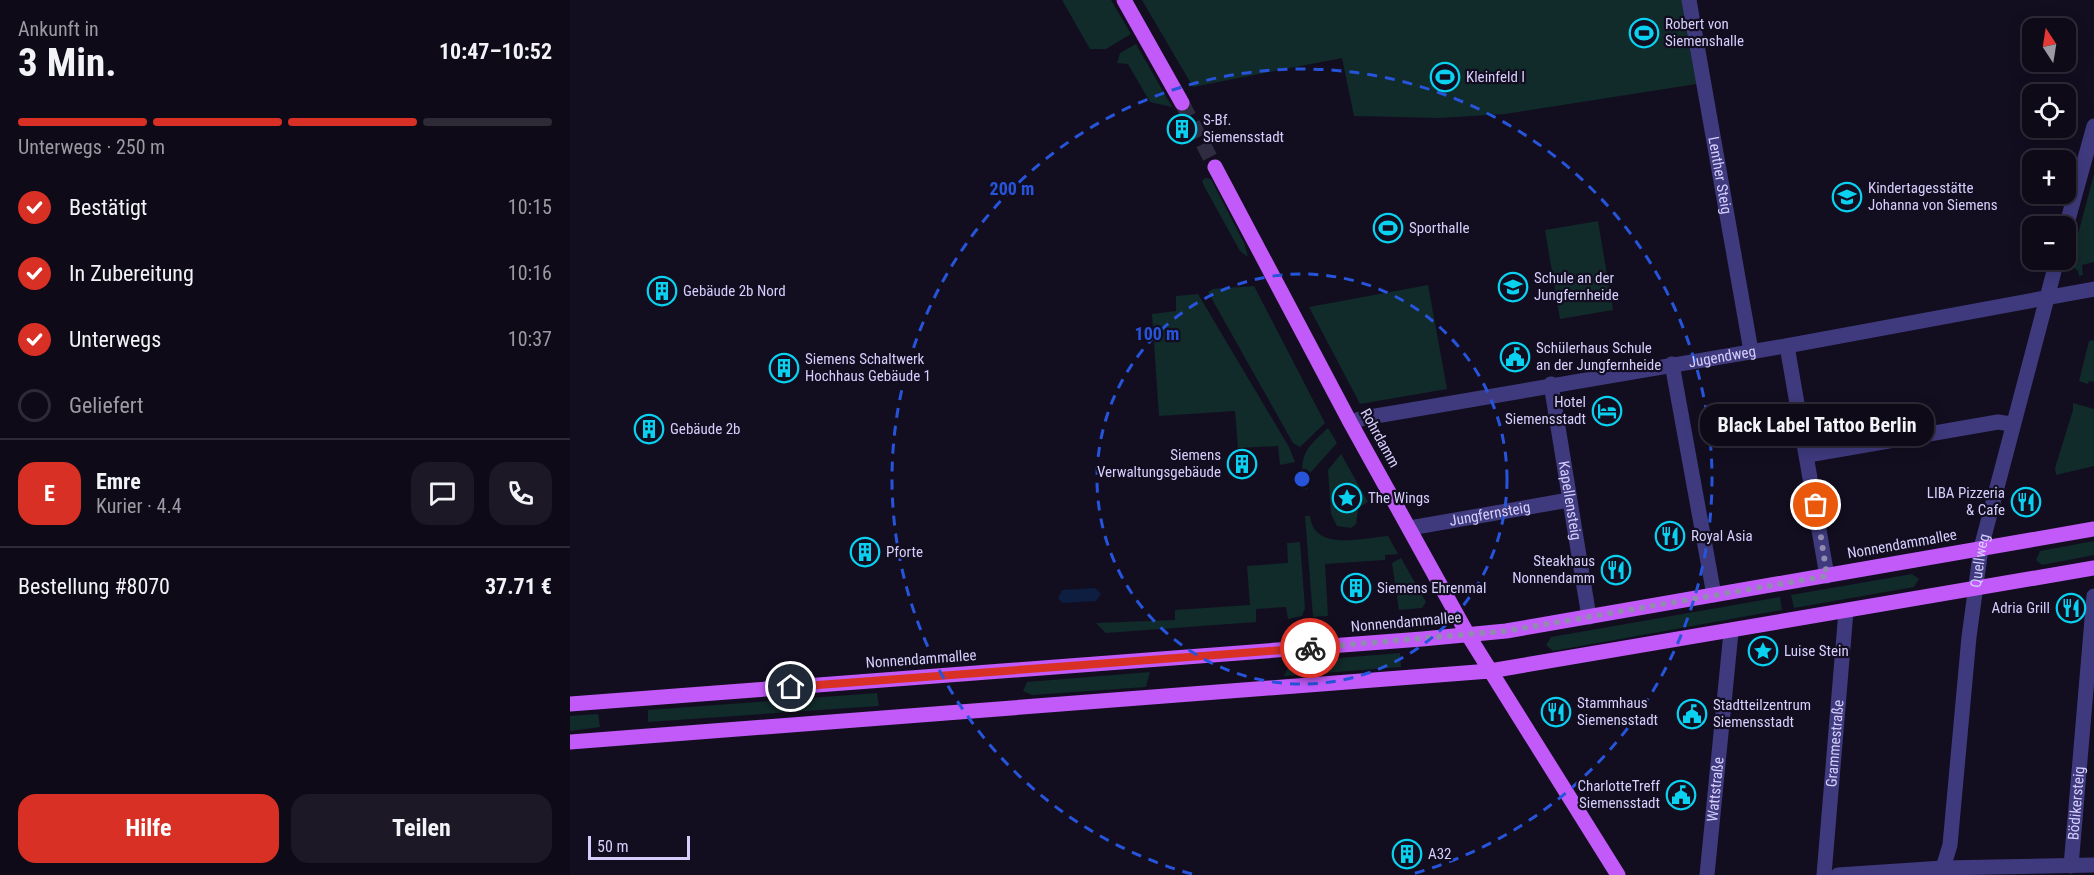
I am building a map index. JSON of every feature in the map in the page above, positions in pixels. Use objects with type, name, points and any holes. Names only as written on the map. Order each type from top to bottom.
[{"type":"main road","points":[[1124,0],[1182,103]]},
{"type":"main road","name":"Rohrdamm","points":[[1215,167],[1350,422],[1468,635],[1618,875]]},
{"type":"main road","name":"Nonnendammallee","points":[[570,704],[1468,635],[1589,617],[2094,529]]},
{"type":"main road","points":[[570,742],[1490,671],[1731,632],[2094,568]]},
{"type":"street","name":"Lenther Steig","points":[[1689,0],[1751,351]]},
{"type":"street","points":[[2069,216],[2094,126]]},
{"type":"street","name":"Quellweg","points":[[1943,868],[1950,845],[1974,589],[1981,549],[2054,270]]},
{"type":"street","name":"Jugendweg","points":[[1350,422],[1364,417],[1787,346],[2094,289]]},
{"type":"street","points":[[1787,346],[1808,455],[1827,576]]},
{"type":"street","points":[[1672,364],[1714,595]]},
{"type":"street","name":"Kapellensteig","points":[[1551,384],[1589,617]]},
{"type":"street","points":[[1808,455],[1998,422],[2012,424]]},
{"type":"street","name":"Jungfernsteig","points":[[1410,528],[1569,500]]},
{"type":"street","name":"Bödikersteig","points":[[2071,866],[2094,596]]},
{"type":"street","name":"Grammestraße","points":[[1824,875],[1846,612]]},
{"type":"street","name":"Wattstraße","points":[[1707,875],[1731,632]]},
{"type":"street","points":[[1838,875],[1943,868],[2094,865]]},
{"type":"green space","points":[[1062,0],[1111,0],[1131,34],[1106,49],[1090,49]]},
{"type":"green space","points":[[1142,0],[1689,0],[1703,83],[1505,114],[1438,118],[1354,116],[1342,58],[1193,87]]},
{"type":"green space","points":[[1136,44],[1172,107],[1150,102],[1128,64],[1117,63],[1120,53]]},
{"type":"green space","points":[[2094,174],[2094,262],[2082,265],[2083,275],[2079,276],[2076,269],[2076,242]]},
{"type":"green space","points":[[1205,178],[1211,179],[1244,243],[1248,257],[1240,251],[1204,186],[1202,181]]},
{"type":"green space","points":[[1598,221],[1613,310],[1560,319],[1545,230]]},
{"type":"green space","points":[[1428,285],[1447,389],[1360,404],[1309,307]]},
{"type":"green space","points":[[1254,286],[1325,423],[1300,447],[1293,443],[1208,292],[1213,289]]},
{"type":"green space","points":[[1198,294],[1289,447],[1295,462],[1280,465],[1278,446],[1238,448],[1235,411],[1159,416],[1152,314],[1176,311],[1176,296]]},
{"type":"green space","points":[[2094,340],[2094,382],[2089,381],[2088,384],[2079,381],[2089,341]]},
{"type":"green space","points":[[2073,403],[2094,409],[2094,466],[2056,475],[2055,468],[2073,410]]},
{"type":"green space","points":[[1328,428],[1337,443],[1311,472],[1308,489],[1303,490],[1302,469],[1305,455],[1313,442]]},
{"type":"green space","points":[[1341,454],[1368,502],[1358,508],[1356,524],[1351,528],[1337,526],[1331,514],[1328,470]],"holes":[[[1349,489],[1357,494],[1359,503],[1351,510],[1345,511],[1336,505],[1335,497],[1343,490]]]},
{"type":"green space","points":[[1305,516],[1310,516],[1313,527],[1320,535],[1330,539],[1353,540],[1388,536],[1398,554],[1385,555],[1385,560],[1325,564],[1328,616],[1313,617]]},
{"type":"green space","points":[[2094,541],[2094,555],[2042,565],[2036,560],[2040,551]]},
{"type":"green space","points":[[1300,542],[1305,608],[1302,616],[1288,619],[1286,607],[1256,609],[1256,622],[1106,633],[1096,623],[1175,620],[1175,610],[1250,605],[1247,566],[1288,563],[1287,543]]},
{"type":"green space","points":[[1401,558],[1426,602],[1422,608],[1399,610],[1392,563]]},
{"type":"green space","points":[[1912,574],[1919,579],[1914,587],[1794,608],[1791,595]]},
{"type":"green space","points":[[1780,597],[1782,610],[1553,651],[1546,645],[1551,637]]},
{"type":"green space","points":[[1400,653],[1401,667],[1284,676],[1291,662]]},
{"type":"green space","points":[[1150,672],[1146,687],[1032,695],[1023,691],[1027,682]]},
{"type":"green space","points":[[877,693],[879,706],[648,722],[648,710]]},
{"type":"green space","points":[[598,714],[600,727],[570,731],[570,716]]},
{"type":"water","points":[[1095,588],[1101,594],[1096,601],[1063,603],[1058,598],[1062,590]]},
{"type":"tunnel","points":[[1182,103],[1215,167]]},
{"type":"way so far","points":[[1310,648],[1506,631],[1827,576],[1816,505]]},
{"type":"place","name":"Robert von Siemenshalle","points":[[1644,33]]},
{"type":"place","name":"Kleinfeld I","points":[[1445,77]]},
{"type":"place","name":"S-Bf. Siemensstadt","points":[[1182,129]]},
{"type":"place","name":"Kindertagesstätte Johanna von Siemens","points":[[1847,197]]},
{"type":"place","name":"Sporthalle","points":[[1388,228]]},
{"type":"place","name":"Schule an der Jungfernheide","points":[[1513,287]]},
{"type":"place","name":"Gebäude 2b Nord","points":[[662,291]]},
{"type":"place","name":"Schülerhaus Schule an der Jungfernheide","points":[[1515,357]]},
{"type":"place","name":"Siemens Schaltwerk Hochhaus Gebäude 1","points":[[784,368]]},
{"type":"place","name":"Hotel Siemensstadt","points":[[1607,411]]},
{"type":"place","name":"Gebäude 2b","points":[[649,429]]},
{"type":"place","name":"Siemens Verwaltungsgebäude","points":[[1242,464]]},
{"type":"place","name":"The Wings","points":[[1347,498]]},
{"type":"place","name":"LIBA Pizzeria & Cafe","points":[[2026,502]]},
{"type":"place","name":"Black Label Tattoo Berlin","points":[[1816,505]]},
{"type":"place","name":"Royal Asia","points":[[1670,536]]},
{"type":"place","name":"Pforte","points":[[865,552]]},
{"type":"place","name":"Steakhaus Nonnendamm","points":[[1616,570]]},
{"type":"place","name":"Siemens Ehrenmal","points":[[1356,588]]},
{"type":"place","name":"Adria Grill","points":[[2071,608]]},
{"type":"place","name":"Luise Stein","points":[[1763,651]]},
{"type":"place","name":"Stammhaus Siemensstadt","points":[[1556,712]]},
{"type":"place","name":"Stadtteilzentrum Siemensstadt","points":[[1692,714]]},
{"type":"place","name":"CharlotteTreff Siemensstadt","points":[[1681,795]]},
{"type":"place","name":"A32","points":[[1407,854]]},
{"type":"route","points":[[791,687],[1310,648]]}]
